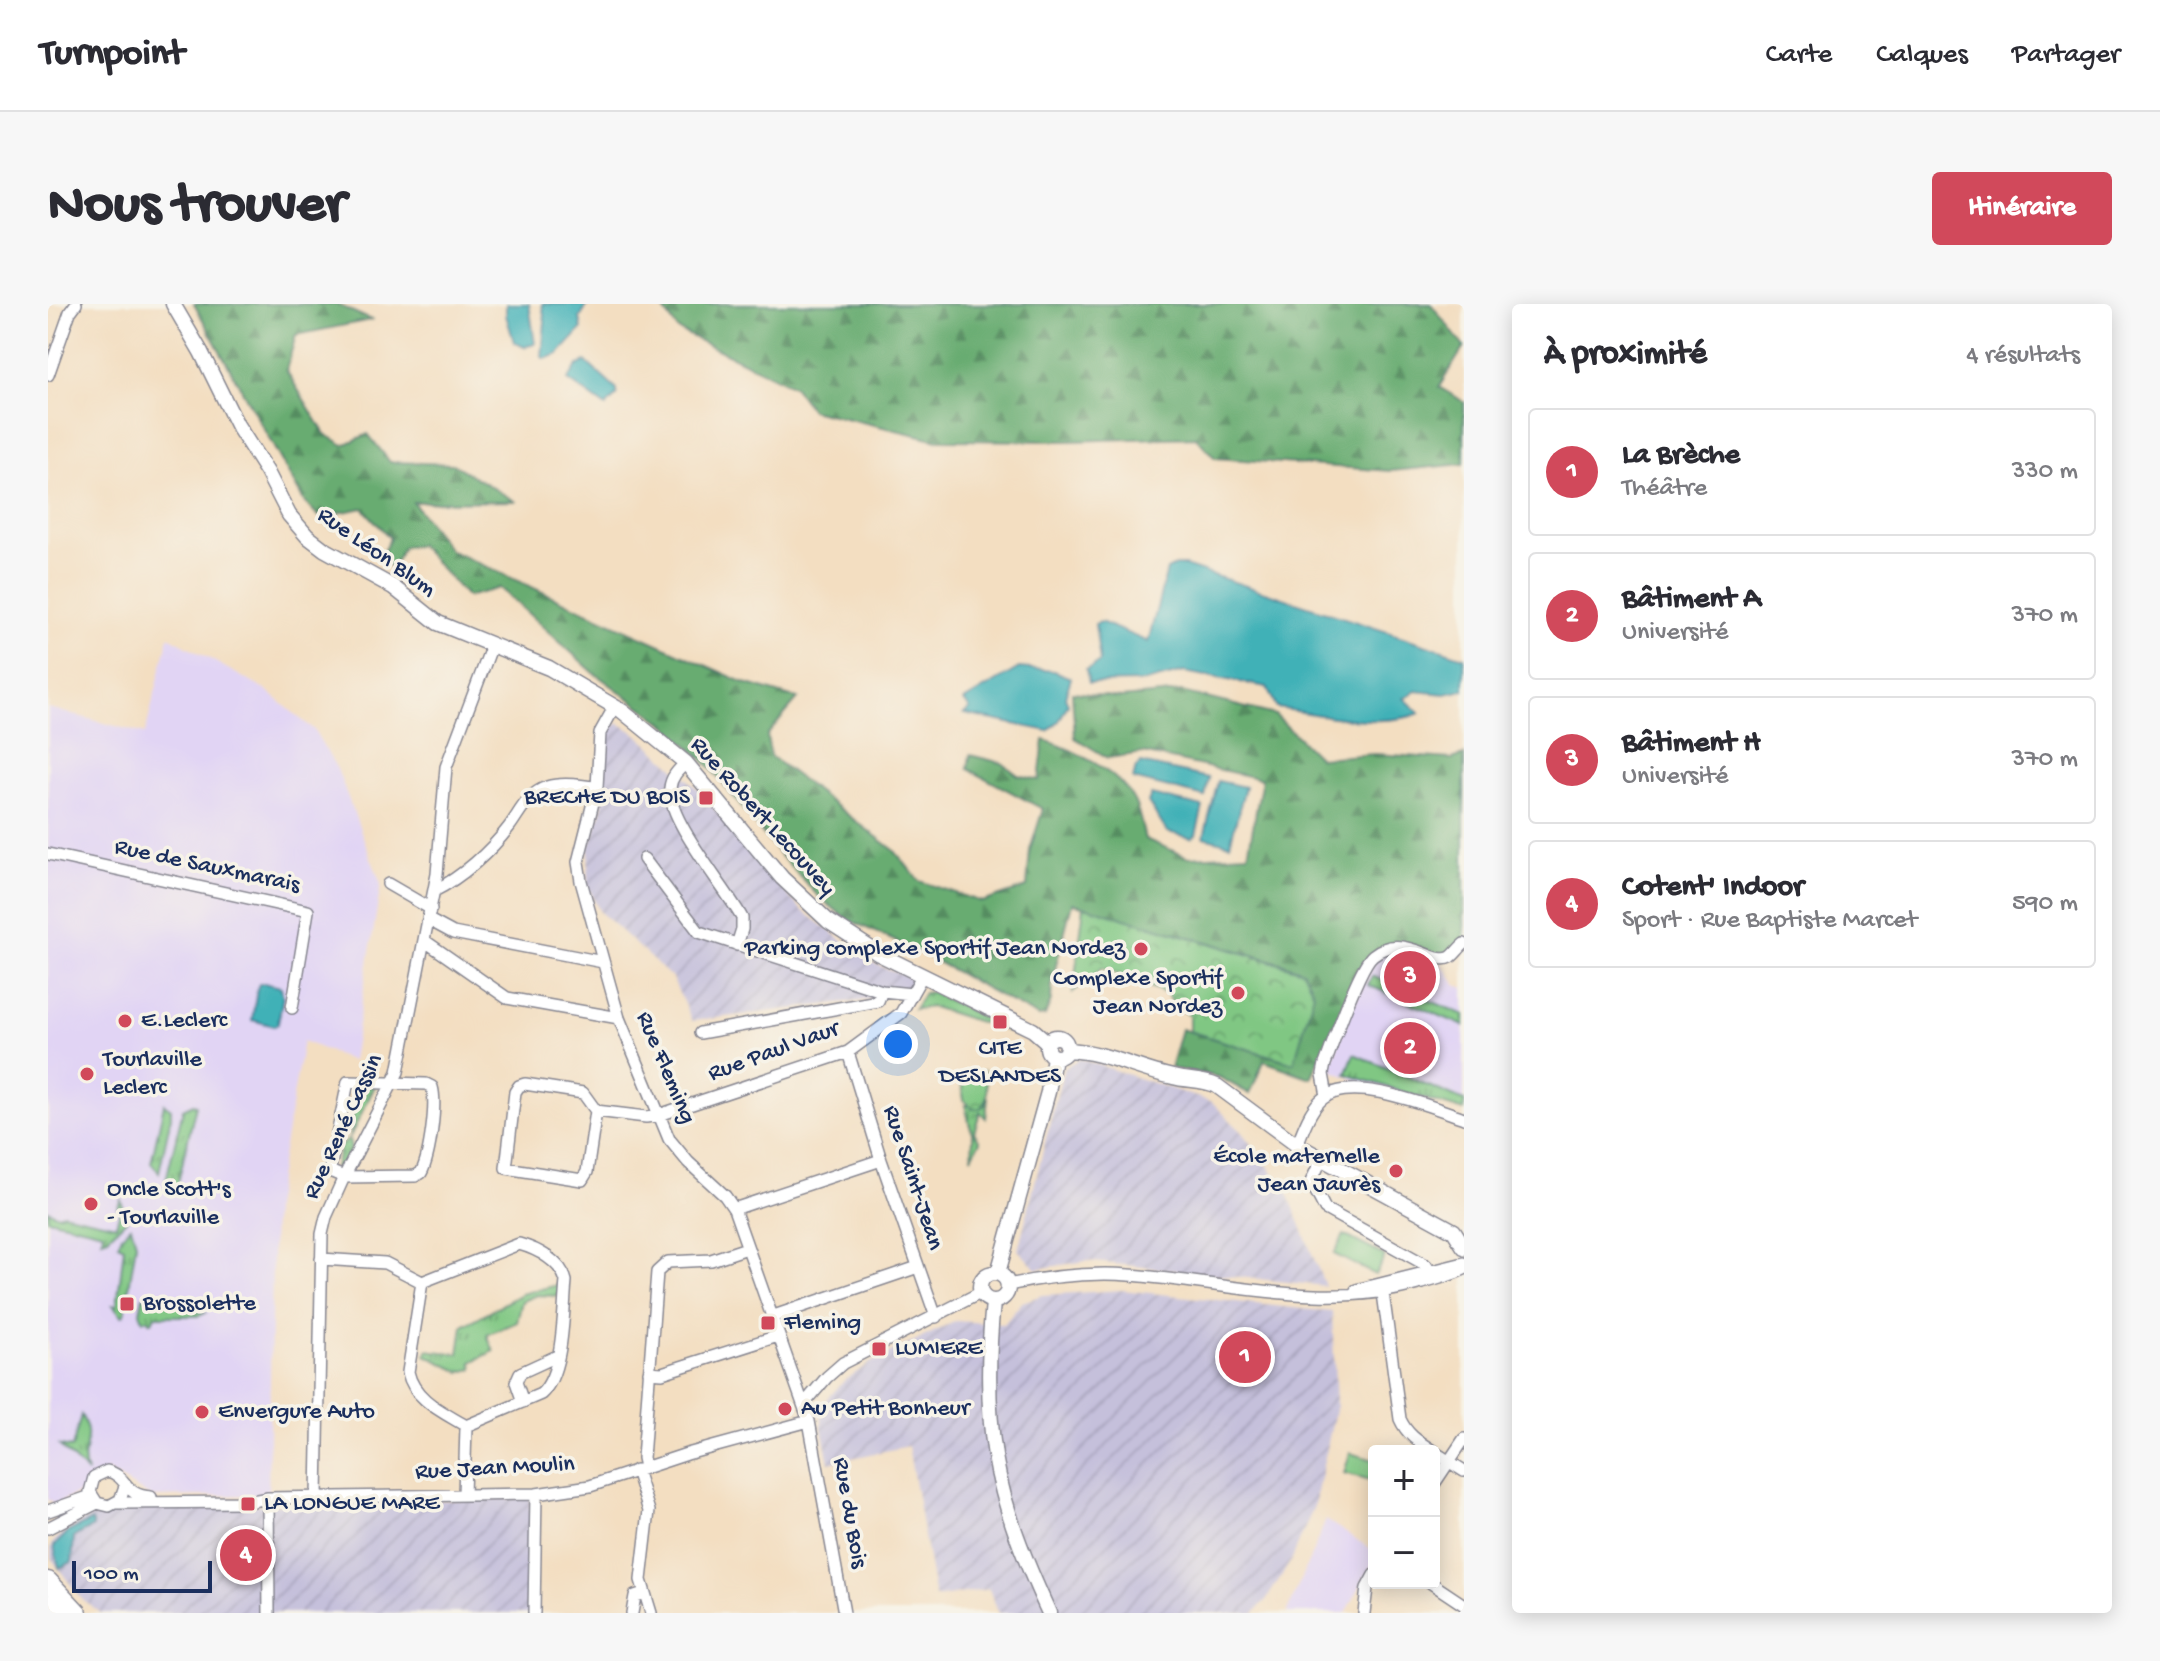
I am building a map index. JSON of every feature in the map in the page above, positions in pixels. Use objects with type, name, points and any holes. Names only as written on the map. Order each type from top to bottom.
[{"type":"main road","points":[[48,1581],[78,1613]]},
{"type":"main road","points":[[48,1604],[57,1613]]},
{"type":"street","points":[[48,375],[76,304]]},
{"type":"street","name":"Rue Léon Blum","points":[[173,304],[206,360],[237,425],[300,530],[324,549],[393,587],[438,623],[549,668],[615,706]]},
{"type":"street","points":[[48,329],[62,334]]},
{"type":"street","name":"Rue René Cassin","points":[[317,1497],[321,1259],[326,1217],[392,1083],[404,1046],[434,891],[446,767],[452,744],[492,645]]},
{"type":"street","name":"Rue Robert Lecouvey","points":[[615,706],[686,763],[782,878],[813,909],[850,936],[922,976],[1033,1030],[1047,1042],[1055,1037],[1062,1038],[1066,1043],[1060,1054]]},
{"type":"street","name":"Rue Fleming","points":[[615,706],[600,733],[597,787],[578,862],[603,962],[619,1018],[676,1148],[734,1209],[809,1421]]},
{"type":"street","points":[[686,763],[673,777],[670,797],[686,833],[742,918],[737,945]]},
{"type":"street","points":[[434,891],[455,880],[510,826],[520,807],[534,795],[547,787],[567,784],[597,787]]},
{"type":"street","name":"Rue de Sauxmarais","points":[[48,854],[308,911],[292,1008]]},
{"type":"street","points":[[644,859],[699,932],[882,991],[912,994]]},
{"type":"street","points":[[388,884],[430,914],[445,930],[603,962]]},
{"type":"street","points":[[440,950],[445,930]]},
{"type":"street","points":[[425,941],[507,998],[619,1018]]},
{"type":"street","points":[[1327,1096],[1323,1074],[1325,1064],[1366,964],[1374,954],[1403,946],[1442,959],[1451,957],[1464,944]]},
{"type":"street","name":"Rue Paul Vaur","points":[[659,1115],[848,1052],[901,1013],[922,976]]},
{"type":"street","points":[[700,1033],[878,1001],[882,991]]},
{"type":"street","name":"Rue Saint-Jean","points":[[848,1052],[881,1160],[936,1317]]},
{"type":"street","points":[[1464,1247],[1454,1231],[1297,1145],[1227,1091],[1210,1083],[1170,1077],[1105,1055],[1060,1054],[1003,1279],[1005,1297],[993,1302],[980,1293],[981,1279],[989,1273],[1003,1279],[1116,1274],[1293,1295],[1383,1293],[1464,1269]]},
{"type":"street","points":[[348,1082],[392,1083],[432,1087],[433,1105],[421,1173],[415,1176],[335,1175],[330,1168],[348,1082]]},
{"type":"street","points":[[596,1111],[587,1172],[582,1180],[506,1168],[515,1092],[519,1086],[525,1084],[583,1093],[596,1111],[646,1117],[659,1115]]},
{"type":"street","points":[[1297,1145],[1318,1103],[1327,1096],[1345,1091],[1380,1092],[1464,1118]]},
{"type":"street","points":[[1322,1158],[1311,1182],[1325,1209],[1426,1265],[1430,1272]]},
{"type":"street","points":[[734,1209],[881,1160]]},
{"type":"street","points":[[422,1282],[519,1244],[551,1260],[564,1273],[566,1281],[553,1380],[541,1394],[466,1426]]},
{"type":"street","points":[[651,1613],[641,1580],[649,1511],[640,1468],[656,1276],[668,1262],[711,1260],[747,1248]]},
{"type":"street","points":[[321,1259],[385,1263],[422,1282]]},
{"type":"street","points":[[1341,1295],[1464,1263]]},
{"type":"street","points":[[771,1317],[918,1267]]},
{"type":"street","points":[[422,1282],[408,1372],[410,1380],[423,1399],[466,1426]]},
{"type":"street","points":[[804,1404],[843,1363],[980,1293]]},
{"type":"street","points":[[1383,1293],[1400,1419],[1404,1429],[1424,1445]]},
{"type":"street","points":[[993,1302],[989,1356],[995,1456],[1016,1532],[1049,1613]]},
{"type":"street","points":[[649,1372],[662,1373],[778,1336]]},
{"type":"street","points":[[523,1402],[516,1382],[520,1373],[557,1356]]},
{"type":"street","name":"Rue Jean Moulin","points":[[48,1511],[94,1500],[105,1506],[117,1503],[268,1503],[317,1497],[536,1494],[581,1488],[640,1468],[809,1421]]},
{"type":"street","name":"Rue du Bois","points":[[809,1421],[844,1613]]},
{"type":"street","points":[[464,1495],[466,1426]]},
{"type":"street","points":[[1440,1475],[1464,1439]]},
{"type":"street","points":[[1440,1455],[1464,1471]]},
{"type":"street","name":"Rue Jean Moulin","points":[[94,1500],[92,1481],[102,1472],[117,1474],[125,1486],[141,1497],[253,1495],[268,1503]]},
{"type":"street","points":[[117,1503],[124,1495],[125,1486]]},
{"type":"street","points":[[534,1613],[536,1494]]},
{"type":"street","name":"Rue Jean Moulin","points":[[48,1528],[94,1500]]},
{"type":"street","points":[[268,1503],[269,1613]]},
{"type":"street","points":[[1364,1613],[1368,1589]]},
{"type":"street","points":[[1440,1589],[1464,1605]]},
{"type":"street","points":[[632,1613],[635,1596],[644,1593]]},
{"type":"shaded area","points":[[169,636],[267,691],[314,730],[337,769],[381,884],[352,1061],[303,1041],[273,1207],[268,1498],[253,1495],[151,1497],[107,1471],[90,1488],[54,1505],[51,1500],[48,1501],[48,708],[145,734]]},
{"type":"shaded area","points":[[619,723],[637,734],[697,788],[802,910],[873,963],[910,978],[912,994],[692,1021],[672,978],[600,912],[587,885],[589,848],[602,810],[606,730]]},
{"type":"shaded area","points":[[1403,949],[1439,961],[1457,985],[1464,988],[1464,1111],[1359,1082],[1329,1069],[1352,1008],[1378,955]]},
{"type":"shaded area","points":[[1080,1059],[1212,1102],[1240,1130],[1287,1191],[1325,1286],[1086,1261],[1037,1269],[1018,1250],[1064,1067]]},
{"type":"shaded area","points":[[1122,1290],[1332,1312],[1336,1406],[1314,1506],[1291,1561],[1254,1613],[998,1613],[989,1589],[935,1598],[908,1446],[829,1463],[822,1428],[822,1412],[828,1398],[844,1381],[870,1363],[956,1321],[1004,1324],[1022,1302],[1043,1295]]},
{"type":"shaded area","points":[[530,1498],[533,1613],[101,1613],[80,1597],[51,1558],[55,1540],[92,1516],[150,1508]]},
{"type":"shaded area","points":[[1326,1520],[1368,1547],[1368,1571],[1346,1613],[1287,1613]]},
{"type":"green space","points":[[194,304],[336,304],[371,320],[296,335],[286,370],[325,434],[344,445],[368,434],[390,462],[453,464],[515,501],[413,502],[449,550],[745,683],[798,699],[767,735],[770,756],[894,850],[919,881],[982,902],[1027,887],[1030,850],[1043,809],[968,769],[970,755],[1002,763],[1018,775],[1039,780],[1044,740],[1082,756],[1119,782],[1135,803],[1145,839],[1188,857],[1248,854],[1262,779],[1143,753],[1108,758],[1075,738],[1072,692],[1121,698],[1182,692],[1275,715],[1319,758],[1375,754],[1452,759],[1464,755],[1464,939],[1447,957],[1402,943],[1362,966],[1311,1078],[1264,1061],[1250,1094],[1219,1077],[1170,1068],[1181,1029],[1294,1063],[1303,971],[1072,903],[1052,981],[1051,1001],[1045,1016],[1038,1017],[925,955],[847,919],[819,897],[779,854],[708,765],[668,726],[594,673],[500,588],[467,597],[419,545],[403,547],[392,568],[380,558],[390,538],[363,508],[338,513],[333,529],[305,503]]},
{"type":"green space","points":[[660,304],[1431,304],[1464,347],[1439,387],[1464,402],[1464,464],[1391,471],[1215,458],[1196,437],[1069,441],[938,440],[811,410],[793,386],[678,330]]},
{"type":"green space","points":[[1084,906],[1303,971],[1314,993],[1294,1063],[1189,1031],[1189,1015],[1174,1005],[1166,993],[1102,968],[1073,992]]},
{"type":"green space","points":[[1372,976],[1464,1015],[1464,1026],[1368,985]]},
{"type":"green space","points":[[931,992],[1014,1033],[932,1007],[914,1009],[924,993]]},
{"type":"green space","points":[[1354,1054],[1464,1101],[1464,1111],[1346,1074]]},
{"type":"green space","points":[[984,1071],[986,1100],[981,1108],[973,1109],[964,1100],[960,1076]]},
{"type":"green space","points":[[359,1086],[375,1086],[349,1139]]},
{"type":"green space","points":[[988,1096],[986,1118],[980,1112],[974,1132],[980,1141],[972,1157],[973,1137],[965,1105],[984,1106]]},
{"type":"green space","points":[[164,1104],[171,1109],[171,1117],[159,1172],[151,1163]]},
{"type":"green space","points":[[196,1105],[177,1187],[167,1184],[166,1180],[183,1109]]},
{"type":"green space","points":[[349,1139],[351,1150],[341,1171],[335,1168],[340,1147]]},
{"type":"green space","points":[[121,1200],[127,1219],[102,1239],[103,1232],[48,1219],[48,1210],[58,1215],[63,1213],[116,1225]]},
{"type":"green space","points":[[131,1226],[136,1243],[127,1301],[123,1306],[126,1307],[125,1314],[122,1316],[113,1305],[117,1305],[124,1247],[118,1244]]},
{"type":"green space","points":[[1344,1235],[1385,1256],[1375,1275],[1334,1254]]},
{"type":"green space","points":[[561,1284],[559,1296],[537,1295],[522,1301],[517,1322],[487,1335],[494,1351],[472,1362],[473,1369],[460,1372],[426,1355],[427,1350],[459,1354],[463,1326],[521,1294]]},
{"type":"green space","points":[[143,1297],[205,1313],[199,1316],[155,1316],[149,1322],[149,1319],[143,1320],[140,1312]]},
{"type":"green space","points":[[81,1415],[87,1432],[84,1457],[87,1473],[60,1446],[72,1448]]},
{"type":"green space","points":[[1350,1453],[1368,1458],[1368,1479],[1344,1473]]},
{"type":"water","points":[[506,304],[529,304],[535,344],[524,347],[514,342]]},
{"type":"water","points":[[542,304],[588,304],[580,318],[582,329],[559,354],[545,359],[542,357],[545,321]]},
{"type":"water","points":[[586,362],[617,390],[617,395],[606,407],[568,380],[577,366]]},
{"type":"water","points":[[1185,566],[1464,657],[1464,690],[1445,694],[1416,691],[1404,698],[1420,713],[1405,718],[1369,720],[1277,708],[1267,687],[1184,672],[1145,682],[1089,683],[1086,670],[1100,662],[1095,624],[1101,622],[1148,642],[1167,570]]},
{"type":"water","points":[[1019,668],[1054,671],[1071,678],[1065,697],[1068,704],[1059,721],[1048,731],[964,714],[970,709],[964,701]]},
{"type":"water","points":[[1141,763],[1209,778],[1205,797],[1133,779],[1136,767]]},
{"type":"water","points":[[1218,781],[1245,787],[1230,844],[1204,837]]},
{"type":"water","points":[[1151,795],[1203,807],[1196,835],[1191,838],[1167,832],[1148,802]]},
{"type":"water","points":[[259,984],[281,987],[283,997],[278,1023],[274,1026],[252,1020],[257,989]]},
{"type":"water","points":[[90,1521],[93,1527],[74,1537],[72,1562],[59,1568],[54,1546],[68,1532]]},
{"type":"place","name":"BRECHE DU BOIS","points":[[706,798]]},
{"type":"place","name":"Parking complexe Sportif Jean Nordez","points":[[1141,949]]},
{"type":"place","name":"Bâtiment H","points":[[1410,977]]},
{"type":"place","name":"Complexe Sportif Jean Nordez","points":[[1238,993]]},
{"type":"place","name":"E.Leclerc","points":[[125,1021]]},
{"type":"place","name":"CITE DESLANDES","points":[[1000,1022]]},
{"type":"place","name":"Bâtiment A","points":[[1410,1048]]},
{"type":"place","name":"Tourlaville Leclerc","points":[[87,1074]]},
{"type":"place","name":"École maternelle Jean Jaurès","points":[[1396,1171]]},
{"type":"place","name":"Oncle Scott's - Tourlaville","points":[[91,1204]]},
{"type":"place","name":"Brossolette","points":[[127,1304]]},
{"type":"place","name":"Fleming","points":[[768,1323]]},
{"type":"place","name":"LUMIERE","points":[[879,1349]]},
{"type":"place","name":"La Brèche","points":[[1245,1357]]},
{"type":"place","name":"Au Petit Bonheur","points":[[785,1409]]},
{"type":"place","name":"Envergure Auto","points":[[202,1412]]},
{"type":"place","name":"LA LONGUE MARE","points":[[248,1504]]},
{"type":"place","name":"Cotent' Indoor","points":[[246,1555]]}]
